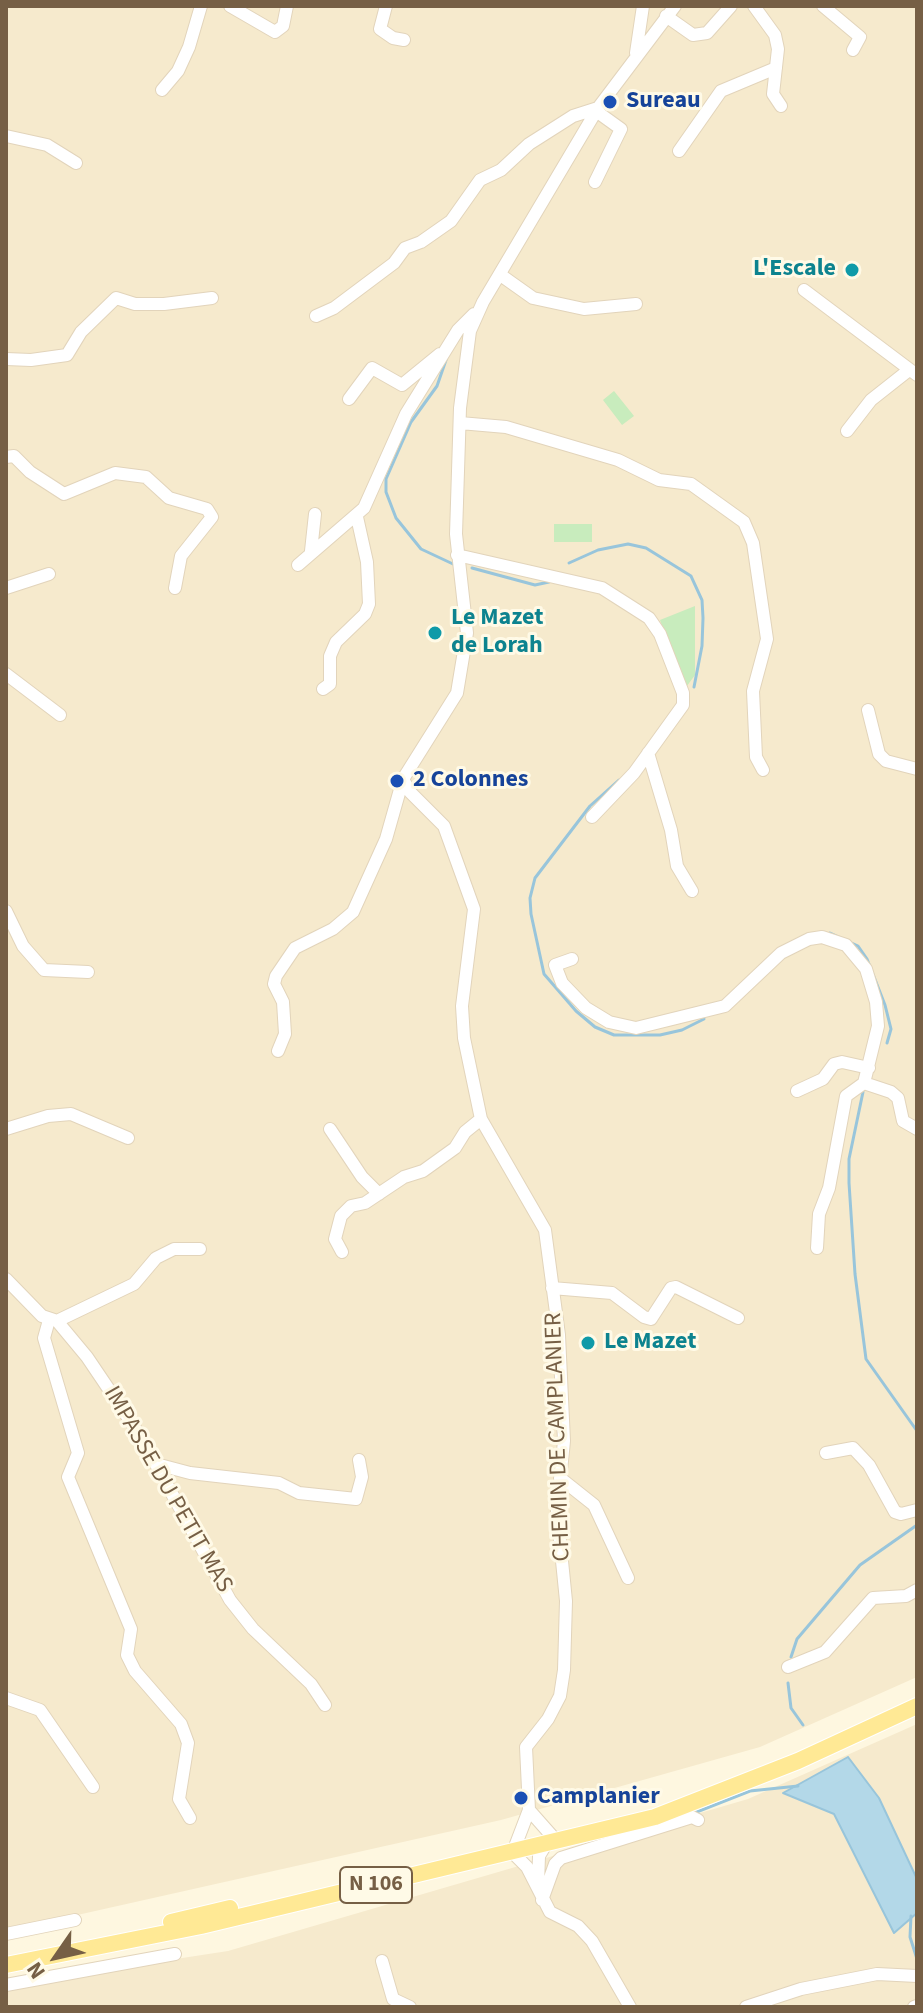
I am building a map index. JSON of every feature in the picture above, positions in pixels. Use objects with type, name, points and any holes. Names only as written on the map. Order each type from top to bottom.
[{"type":"main road","name":"N 106","points":[[6,1965],[201,1926],[548,1841],[740,1784],[917,1706]]},
{"type":"main road","name":"N 106","points":[[6,1954],[515,1849]]},
{"type":"street","points":[[162,90],[178,71],[201,6]]},
{"type":"street","points":[[230,6],[275,32],[283,26],[287,6]]},
{"type":"street","points":[[386,6],[380,29],[393,38],[404,40]]},
{"type":"street","points":[[636,56],[643,6]]},
{"type":"street","points":[[298,565],[311,551],[357,517],[406,414],[458,330],[479,310],[502,276],[597,110],[670,11],[693,35],[707,33],[731,6]]},
{"type":"street","points":[[754,6],[775,35],[778,49],[773,94],[781,106]]},
{"type":"street","points":[[823,6],[860,37],[853,50]]},
{"type":"street","points":[[679,151],[721,91],[776,68]]},
{"type":"street","points":[[595,182],[621,129],[597,110]]},
{"type":"street","points":[[316,316],[334,308],[394,263],[405,248],[421,242],[451,221],[480,180],[501,170],[529,144],[573,116],[597,110]]},
{"type":"street","points":[[6,136],[47,145],[76,163]]},
{"type":"street","points":[[502,276],[533,298],[584,309],[636,304]]},
{"type":"street","points":[[804,290],[871,337],[913,373],[871,400],[847,431]]},
{"type":"street","points":[[6,359],[31,360],[67,355],[81,332],[116,298],[135,304],[212,298]]},
{"type":"street","points":[[278,1051],[285,1034],[283,1002],[274,984],[276,976],[295,948],[333,929],[353,912],[386,839],[403,779],[457,693],[467,633],[457,555],[460,423],[468,338],[479,310]]},
{"type":"street","points":[[349,399],[372,368],[402,385],[449,346],[468,338]]},
{"type":"street","points":[[460,423],[506,427],[618,460],[645,475],[691,484],[727,507],[750,532],[767,639],[753,691],[756,757],[763,770]]},
{"type":"street","points":[[6,457],[14,456],[30,472],[64,494],[115,473],[146,477],[169,498],[207,509],[212,517],[181,556],[175,588]]},
{"type":"street","points":[[311,551],[315,514]]},
{"type":"street","points":[[323,689],[330,684],[330,656],[336,642],[365,614],[369,604],[367,562],[357,517]]},
{"type":"street","points":[[457,555],[602,588],[649,618],[660,634],[684,699],[683,705],[648,753],[592,817]]},
{"type":"street","points":[[6,588],[49,574]]},
{"type":"street","points":[[6,674],[60,715]]},
{"type":"street","points":[[868,710],[879,754],[886,761],[917,769]]},
{"type":"street","points":[[648,753],[671,830],[677,866],[692,891]]},
{"type":"street","name":"CHEMIN DE CAMPLANIER","points":[[403,779],[410,792],[444,826],[474,909],[462,1006],[464,1038],[481,1119],[545,1230],[559,1335],[564,1441],[557,1511],[566,1601],[564,1670],[560,1696],[548,1719],[526,1747],[524,1758],[529,1810],[515,1849]]},
{"type":"street","points":[[6,911],[23,946],[44,970],[88,972]]},
{"type":"street","points":[[572,959],[555,965],[562,983],[586,1008],[609,1022],[636,1028],[725,1006],[781,953],[809,939],[834,940],[846,945],[859,958],[872,982],[878,1026],[868,1086]]},
{"type":"street","points":[[797,1091],[823,1079],[834,1064],[842,1062],[869,1068]]},
{"type":"street","points":[[817,1248],[819,1214],[829,1188],[846,1096],[868,1086],[891,1092],[898,1098],[903,1121],[917,1129]]},
{"type":"street","points":[[6,1129],[48,1116],[71,1114],[128,1138]]},
{"type":"street","points":[[342,1252],[335,1239],[341,1216],[351,1206],[379,1194],[444,1156],[481,1119]]},
{"type":"street","points":[[330,1129],[362,1177],[379,1194]]},
{"type":"street","points":[[190,1818],[179,1799],[188,1743],[181,1724],[135,1671],[127,1655],[131,1629],[68,1477],[78,1453],[44,1338],[53,1321],[134,1284],[156,1258],[174,1249],[200,1249]]},
{"type":"street","name":"IMPASSE DU PETIT MAS","points":[[6,1279],[53,1321],[100,1374],[156,1464],[243,1618],[297,1668],[325,1705]]},
{"type":"street","points":[[552,1288],[612,1293],[651,1319],[671,1288],[676,1287],[738,1318]]},
{"type":"street","points":[[826,1453],[853,1448],[869,1465],[895,1512],[901,1514],[917,1510]]},
{"type":"street","points":[[156,1464],[190,1473],[279,1483],[299,1493],[356,1499],[362,1477],[359,1460]]},
{"type":"street","points":[[560,1478],[594,1505],[628,1578]]},
{"type":"street","points":[[788,1667],[825,1652],[873,1598],[906,1596],[917,1590]]},
{"type":"street","points":[[6,1698],[40,1710],[93,1787]]},
{"type":"street","points":[[529,1810],[548,1841],[539,1856],[540,1896]]},
{"type":"street","points":[[540,1896],[561,1858],[692,1817],[698,1820]]},
{"type":"street","points":[[515,1849],[550,1912],[578,1926],[592,1941],[630,2007]]},
{"type":"street","points":[[6,1934],[75,1920]]},
{"type":"street","points":[[6,1985],[175,1954]]},
{"type":"street","points":[[382,1961],[393,1999],[410,2007]]},
{"type":"street","points":[[746,2007],[801,1989],[877,1974],[917,1976]]},
{"type":"shaded area","points":[[6,6],[917,6],[917,1677],[760,1747],[501,1820],[64,1918],[6,1927]]},
{"type":"shaded area","points":[[917,1724],[917,2007],[6,2007],[6,1985],[228,1951],[748,1799]]},
{"type":"green space","points":[[614,391],[634,416],[622,425],[603,400]]},
{"type":"green space","points":[[554,524],[592,524],[592,542],[554,542]]},
{"type":"green space","points":[[695,606],[695,675],[684,690],[660,620]]},
{"type":"water","points":[[848,1757],[879,1798],[917,1879],[917,1913],[894,1933],[834,1814],[783,1793]]},
{"type":"waterway","points":[[446,360],[437,386],[411,422],[386,479],[386,492],[396,518],[421,549],[453,564]]},
{"type":"waterway","points":[[569,563],[598,550],[628,544],[646,548],[691,576],[702,600],[703,618],[702,646],[694,687]]},
{"type":"waterway","points":[[472,568],[535,585],[549,582]]},
{"type":"waterway","points":[[619,780],[590,806],[535,878],[530,898],[531,914],[544,974],[576,1011],[595,1027],[614,1035],[660,1035],[682,1030],[704,1019]]},
{"type":"waterway","points":[[830,933],[858,946],[867,959],[891,1029],[887,1043]]},
{"type":"waterway","points":[[863,1092],[849,1159],[849,1183],[855,1274],[866,1359],[917,1431]]},
{"type":"waterway","points":[[791,1657],[797,1639],[860,1565],[917,1525]]},
{"type":"waterway","points":[[788,1683],[791,1708],[803,1725]]},
{"type":"waterway","points":[[694,1813],[750,1791],[798,1786]]},
{"type":"waterway","points":[[911,1916],[910,1937],[917,1959]]},
{"type":"place","name":"Sureau","points":[[610,102]]},
{"type":"place","name":"L'Escale","points":[[852,270]]},
{"type":"place","name":"Le Mazet de Lorah","points":[[435,633]]},
{"type":"place","name":"2 Colonnes","points":[[397,781]]},
{"type":"place","name":"Le Mazet","points":[[588,1343]]},
{"type":"place","name":"Camplanier","points":[[521,1798]]}]
